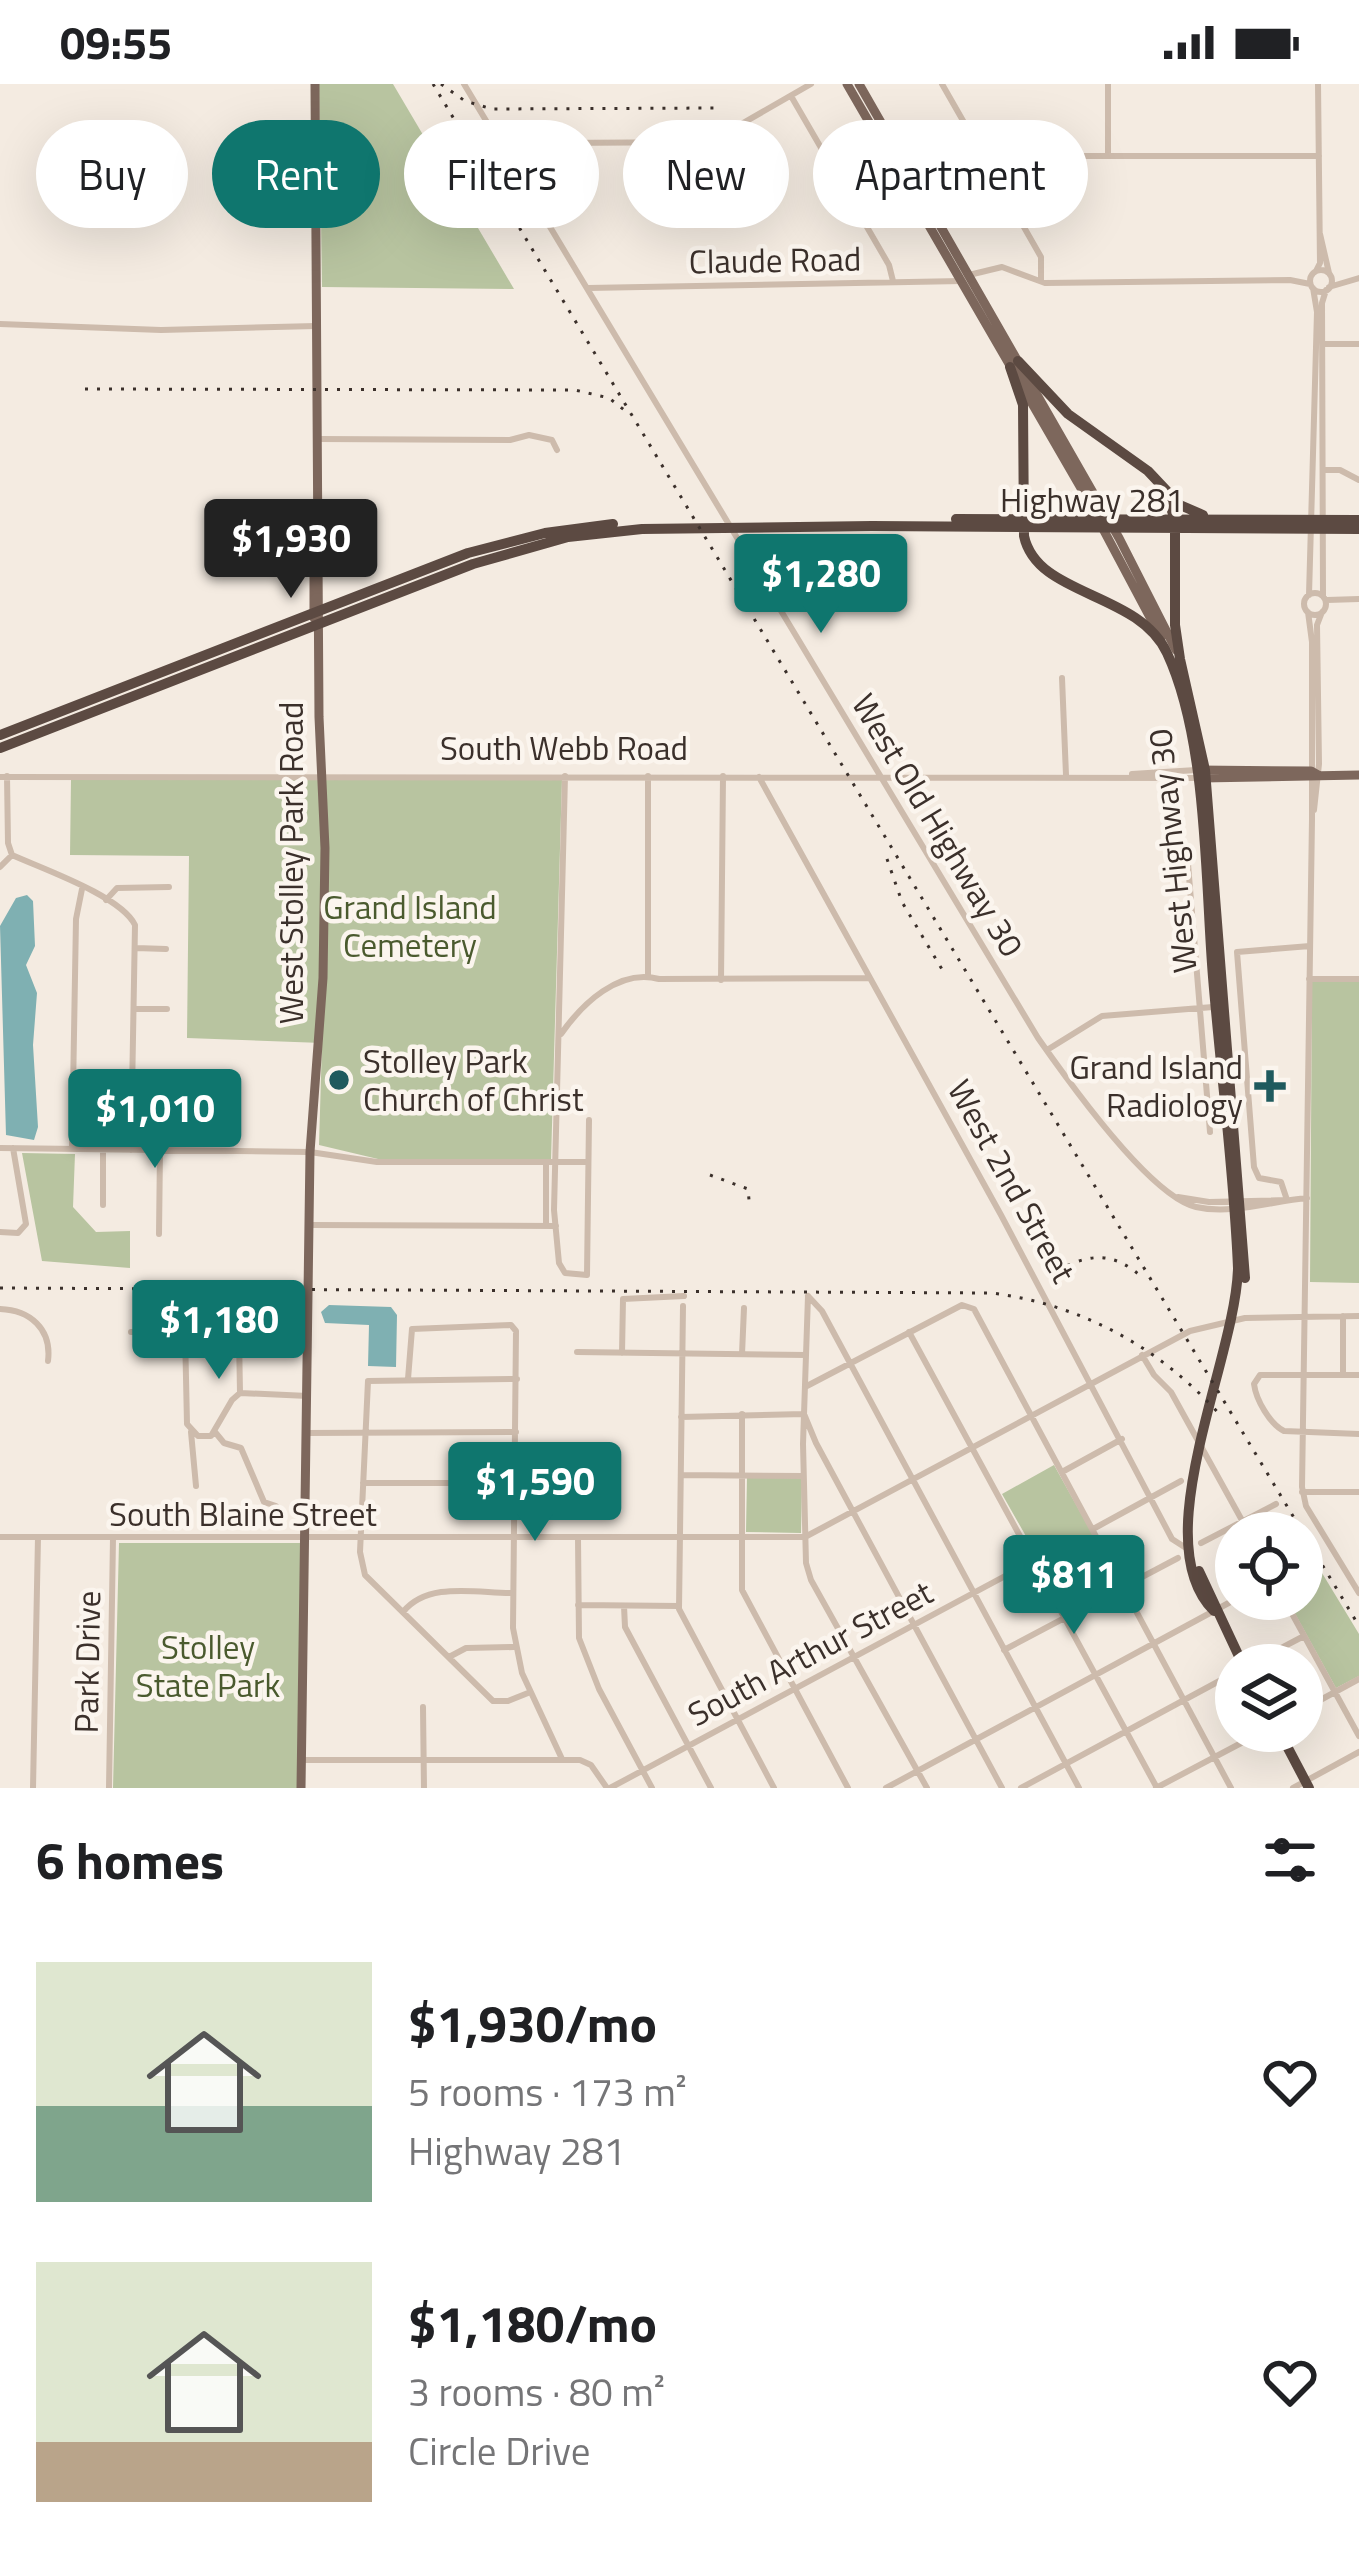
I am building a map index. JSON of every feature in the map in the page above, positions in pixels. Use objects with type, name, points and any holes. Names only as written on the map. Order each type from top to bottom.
[{"type":"highway","points":[[1014,364],[1067,414],[1135,461],[1195,513],[1241,524]]},
{"type":"highway","points":[[1014,364],[1023,405],[1028,550]]},
{"type":"highway","points":[[1165,490],[1175,524],[1175,625],[1180,659]]},
{"type":"highway","name":"Highway 281","points":[[746,525],[1024,523]]},
{"type":"highway","points":[[1175,568],[1180,544],[1188,536],[1241,524]]},
{"type":"highway","name":"Highway 281","points":[[0,734],[524,547],[604,532],[746,525],[1359,524]]},
{"type":"highway","points":[[971,526],[1005,533],[1058,579],[1132,613],[1166,650]]},
{"type":"highway","name":"Highway 281","points":[[0,748],[317,618]]},
{"type":"highway","name":"West Highway 30","points":[[1166,650],[1201,774]]},
{"type":"highway","name":"West Highway 30","points":[[1180,659],[1201,774],[1237,1204],[1238,1268],[1238,1305],[1191,1482],[1185,1520],[1190,1549]]},
{"type":"highway","name":"West 2nd Street","points":[[1190,1549],[1214,1611],[1234,1644]]},
{"type":"highway","points":[[1290,1752],[1308,1785]]},
{"type":"main road","name":"West Stolley Park Road","points":[[301,1788],[310,1152],[323,977],[315,84]]},
{"type":"main road","name":"West Highway 30","points":[[847,84],[955,269],[968,280]]},
{"type":"main road","name":"West Highway 30","points":[[859,84],[1113,537],[1166,650]]},
{"type":"main road","name":"West Highway 30","points":[[1113,537],[1150,593],[1180,659]]},
{"type":"main road","name":"South Webb Road","points":[[1201,774],[1359,775]]},
{"type":"street","name":"West Old Highway 30","points":[[464,84],[486,120]]},
{"type":"street","points":[[599,143],[710,142],[811,84]]},
{"type":"street","points":[[942,84],[963,120]]},
{"type":"street","points":[[1108,84],[1108,156]]},
{"type":"street","points":[[1313,775],[1319,726],[1317,625],[1324,611],[1313,415],[1318,84]]},
{"type":"street","points":[[791,96],[889,265],[893,282]]},
{"type":"street","points":[[1088,156],[1318,156]]},
{"type":"street","name":"West Old Highway 30","points":[[551,228],[1047,1050],[1120,1142],[1160,1185],[1178,1196],[1237,1204],[1307,1198]]},
{"type":"street","points":[[1025,228],[1041,256],[1040,282]]},
{"type":"street","points":[[1319,231],[1329,274],[1322,303],[1322,470],[1309,595],[1304,604],[1320,686]]},
{"type":"street","name":"Claude Road","points":[[588,288],[968,280],[1003,267],[1040,282],[1290,280],[1328,289]]},
{"type":"street","points":[[1314,272],[1359,277]]},
{"type":"street","name":"Claude Road","points":[[1290,280],[1314,272]]},
{"type":"street","points":[[1328,289],[1359,277]]},
{"type":"street","points":[[0,324],[161,330],[316,326]]},
{"type":"street","points":[[1324,344],[1359,344]]},
{"type":"street","points":[[1316,367],[1318,396],[1323,399]]},
{"type":"street","points":[[1313,415],[1322,447]]},
{"type":"street","points":[[316,439],[511,440],[529,435],[551,440],[557,450]]},
{"type":"street","points":[[1322,470],[1340,470],[1359,480]]},
{"type":"street","points":[[1309,595],[1358,599]]},
{"type":"street","points":[[1308,612],[1358,599]]},
{"type":"street","points":[[1312,651],[1302,1492],[1359,1593]]},
{"type":"street","points":[[1062,678],[1066,776]]},
{"type":"street","points":[[1312,698],[1319,726]]},
{"type":"street","name":"South Webb Road","points":[[4,776],[1066,776],[1151,770],[1201,774]]},
{"type":"street","points":[[4,776],[12,855],[106,900],[130,914],[135,925],[131,1150]]},
{"type":"street","points":[[546,1226],[558,1038],[565,776]]},
{"type":"street","points":[[648,776],[648,976]]},
{"type":"street","points":[[721,980],[723,776]]},
{"type":"street","name":"West 2nd Street","points":[[758,776],[1122,1439],[1173,1541],[1190,1549]]},
{"type":"street","points":[[0,867],[12,855]]},
{"type":"street","points":[[1188,864],[1210,1132]]},
{"type":"street","points":[[106,900],[117,889],[169,887]]},
{"type":"street","points":[[72,1149],[76,919],[82,888]]},
{"type":"street","points":[[1287,1200],[1281,1182],[1255,1172],[1237,952],[1310,946]]},
{"type":"street","points":[[136,949],[166,949]]},
{"type":"street","points":[[558,1038],[597,992],[648,976],[659,980],[870,978]]},
{"type":"street","points":[[1309,979],[1359,979]]},
{"type":"street","points":[[1047,1050],[1102,1016],[1241,1004]]},
{"type":"street","points":[[134,1009],[167,1009]]},
{"type":"street","points":[[550,1163],[560,1263],[565,1273],[587,1275],[589,1120]]},
{"type":"street","points":[[0,1148],[310,1152],[377,1162],[587,1162]]},
{"type":"street","points":[[0,1232],[18,1232],[26,1224],[14,1148]]},
{"type":"street","points":[[103,1149],[103,1205]]},
{"type":"street","points":[[159,1234],[160,1150]]},
{"type":"street","points":[[311,1225],[556,1226]]},
{"type":"street","points":[[622,1353],[626,1297],[683,1296]]},
{"type":"street","points":[[927,1788],[811,1580],[806,1563],[803,1444],[808,1296],[822,1311],[1078,1788]]},
{"type":"street","points":[[805,1387],[970,1305],[1231,1788]]},
{"type":"street","points":[[683,1306],[679,1606],[774,1788]]},
{"type":"street","points":[[742,1354],[744,1308]]},
{"type":"street","points":[[0,1309],[19,1310],[34,1320],[46,1336],[48,1361]]},
{"type":"street","points":[[1343,1316],[1343,1375]]},
{"type":"street","name":"South Blaine Street","points":[[0,1537],[805,1537],[1187,1333],[1245,1318],[1359,1316]]},
{"type":"street","points":[[408,1379],[409,1335],[418,1328],[511,1325],[516,1332],[515,1648],[529,1693],[562,1759]]},
{"type":"street","points":[[130,1332],[236,1333],[240,1393]]},
{"type":"street","points":[[185,1332],[187,1424],[196,1486]]},
{"type":"street","points":[[909,1332],[1156,1788],[1226,1752]]},
{"type":"street","points":[[577,1352],[806,1355]]},
{"type":"street","points":[[1142,1355],[1172,1392],[1238,1512]]},
{"type":"street","points":[[1359,1375],[1260,1376],[1254,1384],[1255,1393],[1280,1429],[1359,1434]]},
{"type":"street","points":[[517,1379],[368,1382],[360,1566],[493,1701],[529,1693]]},
{"type":"street","points":[[192,1437],[215,1432],[240,1393],[308,1396]]},
{"type":"street","points":[[742,1414],[742,1590],[848,1788]]},
{"type":"street","points":[[681,1417],[804,1414]]},
{"type":"street","points":[[804,1414],[1002,1788]]},
{"type":"street","points":[[215,1432],[224,1443],[241,1448],[265,1502],[275,1506]]},
{"type":"street","points":[[307,1432],[516,1432]]},
{"type":"street","points":[[1062,1472],[1122,1439]]},
{"type":"street","points":[[803,1444],[816,1443]]},
{"type":"street","points":[[681,1475],[804,1476]]},
{"type":"street","points":[[1093,1529],[1191,1482]]},
{"type":"street","points":[[363,1483],[515,1483]]},
{"type":"street","points":[[1302,1492],[1359,1492]]},
{"type":"street","points":[[1260,1512],[1276,1504]]},
{"type":"street","points":[[1004,1650],[1215,1536]]},
{"type":"street","points":[[33,1788],[38,1537]]},
{"type":"street","name":"Park Drive","points":[[109,1788],[113,1538]]},
{"type":"street","points":[[578,1538],[584,1654],[652,1788]]},
{"type":"street","name":"South Arthur Street","points":[[608,1788],[1033,1561]]},
{"type":"street","points":[[403,1612],[413,1599],[428,1592],[513,1593]]},
{"type":"street","points":[[578,1605],[679,1606]]},
{"type":"street","points":[[624,1606],[625,1628],[711,1788]]},
{"type":"street","points":[[886,1788],[1214,1611]]},
{"type":"street","points":[[1295,1620],[1359,1736]]},
{"type":"street","points":[[1288,1644],[1304,1636]]},
{"type":"street","points":[[448,1657],[461,1648],[515,1648]]},
{"type":"street","points":[[1323,1699],[1359,1679]]},
{"type":"street","points":[[1021,1788],[1215,1683]]},
{"type":"street","points":[[423,1707],[424,1788]]},
{"type":"street","points":[[1292,1788],[1308,1785],[1359,1752]]},
{"type":"street","points":[[302,1760],[562,1759],[591,1765],[608,1788]]},
{"type":"green space","points":[[319,84],[393,84],[414,120],[404,120],[404,228],[478,228],[514,289],[322,287],[321,228],[380,228],[380,120],[320,120]]},
{"type":"green space","name":"Grand Island Cemetery","points":[[562,779],[551,1160],[378,1159],[319,1145],[322,1043],[187,1038],[189,856],[70,855],[71,780]]},
{"type":"green space","points":[[1312,982],[1359,982],[1359,1283],[1310,1282]]},
{"type":"green space","points":[[22,1153],[75,1154],[73,1207],[96,1232],[130,1231],[130,1268],[42,1261]]},
{"type":"green space","points":[[1054,1465],[1103,1553],[1052,1582],[1002,1494]]},
{"type":"green space","points":[[747,1477],[802,1478],[801,1533],[746,1532]]},
{"type":"green space","name":"Stolley State Park","points":[[119,1543],[302,1543],[298,1788],[113,1788]]},
{"type":"green space","points":[[1323,1575],[1359,1634],[1359,1676],[1336,1688],[1323,1664],[1323,1644],[1312,1644],[1299,1620],[1323,1620]]},
{"type":"water","points":[[27,895],[33,901],[35,946],[26,965],[37,993],[33,1045],[38,1127],[34,1140],[6,1135],[0,926],[16,898]]},
{"type":"water","points":[[329,1305],[391,1307],[397,1315],[396,1367],[368,1366],[369,1325],[325,1323],[321,1312]]},
{"type":"railway","points":[[433,84],[1359,1626]]},
{"type":"railway","points":[[441,84],[465,101],[492,109],[716,108]]},
{"type":"railway","points":[[85,389],[575,390],[609,398],[628,413]]},
{"type":"railway","points":[[887,859],[902,902],[943,971]]},
{"type":"railway","points":[[710,1175],[748,1189],[749,1200]]},
{"type":"railway","points":[[1057,1271],[1081,1260],[1102,1258],[1123,1264],[1144,1279]]},
{"type":"railway","points":[[0,1288],[992,1293],[1058,1308],[1118,1334],[1173,1370],[1222,1417]]},
{"type":"place","name":"Stolley Park Church of Christ","points":[[339,1080]]},
{"type":"place","name":"Grand Island Radiology","points":[[1270,1086]]}]
